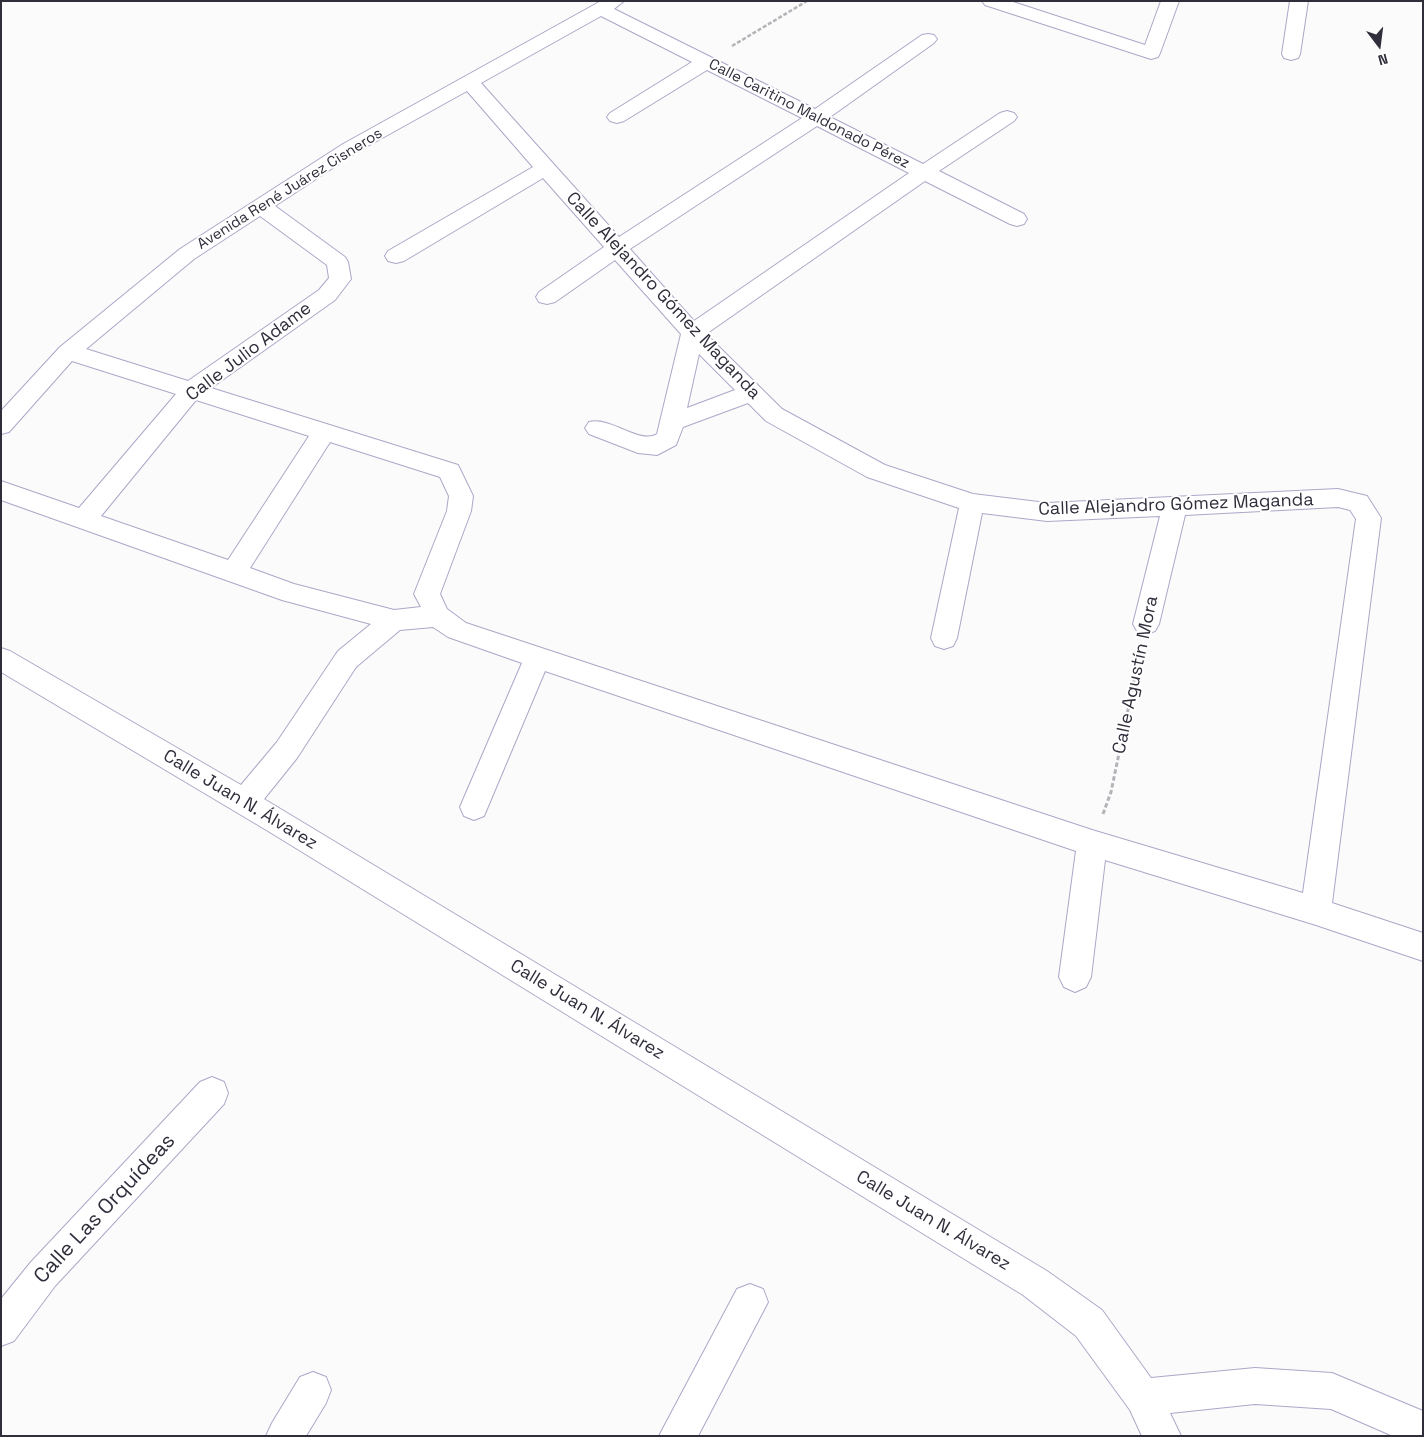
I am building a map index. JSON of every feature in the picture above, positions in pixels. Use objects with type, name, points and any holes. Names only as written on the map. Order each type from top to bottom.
[{"type":"street","points":[[991,1],[1151,53],[1170,1]]},
{"type":"street","points":[[1290,54],[1299,1]]},
{"type":"street","name":"Calle Caritino Maldonado Pérez","points":[[608,5],[706,62],[1017,219]]},
{"type":"street","name":"Avenida René Juárez Cisneros","points":[[1,426],[68,352],[187,254],[350,148],[608,5]]},
{"type":"street","points":[[547,297],[617,248],[817,118],[928,40]]},
{"type":"street","points":[[617,117],[706,62]]},
{"type":"street","name":"Calle Alejandro Gómez Maganda","points":[[470,83],[692,333],[774,415],[876,471],[972,503],[1047,512],[1338,498],[1358,503],[1369,518],[1316,912]]},
{"type":"street","points":[[597,428],[638,444],[657,446],[668,439],[675,405],[686,368],[692,333],[924,172],[1008,117]]},
{"type":"street","points":[[396,256],[546,168]]},
{"type":"street","name":"Calle Julio Adame","points":[[84,519],[192,390],[327,295],[340,279],[337,262],[261,206]]},
{"type":"street","points":[[68,352],[449,471],[461,496],[459,511],[428,594],[438,616],[457,630],[1092,843],[1423,947]]},
{"type":"street","points":[[672,422],[752,393]]},
{"type":"street","points":[[233,572],[324,432]]},
{"type":"street","points":[[1,490],[291,593],[394,620],[438,616]]},
{"type":"street","points":[[944,638],[972,503]]},
{"type":"street","name":"Calle Agustín Mora","points":[[1146,624],[1176,506]]},
{"type":"street","points":[[244,802],[287,750],[347,659],[394,620]]},
{"type":"street","points":[[474,807],[538,656]]},
{"type":"street","name":"Calle Juan N. Álvarez","points":[[1,659],[244,802],[1035,1283],[1089,1322],[1143,1397],[1162,1436]]},
{"type":"street","points":[[1075,977],[1092,843]]},
{"type":"street","name":"Calle Las Orquídeas","points":[[1,1328],[43,1274],[212,1093]]},
{"type":"street","points":[[678,1436],[750,1302]]},
{"type":"street","points":[[1143,1397],[1255,1386],[1332,1392],[1423,1430]]},
{"type":"street","points":[[285,1436],[313,1390]]},
{"type":"path","points":[[706,62],[807,1]]},
{"type":"path","name":"Calle Agustín Mora","points":[[1092,843],[1111,792],[1146,624]]}]
